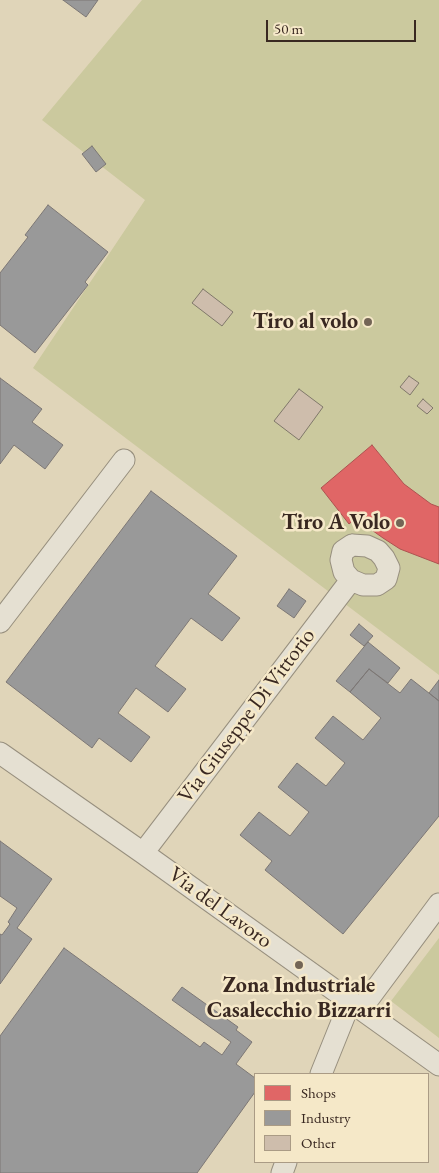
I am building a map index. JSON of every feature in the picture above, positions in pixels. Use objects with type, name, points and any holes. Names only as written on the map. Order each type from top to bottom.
[{"type":"street","points":[[0,622],[124,460]]},
{"type":"street","name":"Via Giuseppe Di Vittorio","points":[[143,853],[351,580]]},
{"type":"street","name":"Via del Lavoro","points":[[0,753],[439,1065]]},
{"type":"street","points":[[322,1073],[356,1005],[439,904]]},
{"type":"shaded area","points":[[142,0],[439,0],[439,675],[33,368],[145,200],[42,120]]},
{"type":"shaded area","points":[[439,938],[439,1038],[391,1001]]},
{"type":"building: Shops","points":[[372,445],[404,484],[431,504],[439,507],[439,564],[400,549],[369,528],[360,515],[349,524],[321,488]]},
{"type":"building: Industry","points":[[63,0],[98,0],[86,17]]},
{"type":"building: Industry","points":[[92,146],[106,164],[96,172],[82,154]]},
{"type":"building: Industry","points":[[48,205],[108,252],[85,282],[88,285],[35,353],[0,325],[0,273],[28,237],[25,235]]},
{"type":"building: Industry","points":[[0,378],[42,409],[32,422],[63,445],[45,469],[14,445],[0,464]]},
{"type":"building: Industry","points":[[151,491],[237,556],[208,594],[240,618],[222,641],[191,618],[155,666],[186,689],[168,712],[136,688],[118,713],[150,737],[131,762],[99,738],[92,748],[6,682]]},
{"type":"building: Industry","points":[[289,589],[306,601],[294,618],[277,606]]},
{"type":"building: Industry","points":[[359,624],[373,636],[364,646],[350,635]]},
{"type":"building: Industry","points":[[368,642],[400,668],[388,683],[369,669],[350,692],[336,681]]},
{"type":"building: Industry","points":[[369,669],[400,693],[411,679],[439,701],[439,816],[343,934],[265,870],[272,861],[240,835],[259,812],[290,836],[309,812],[278,787],[297,763],[326,786],[345,763],[315,738],[333,716],[363,740],[381,718],[350,692]]},
{"type":"building: Industry","points":[[439,680],[439,701],[429,693]]},
{"type":"building: Industry","points":[[0,841],[52,879],[17,928],[32,939],[0,984],[0,934],[2,935],[10,924],[8,922],[17,908],[0,896]]},
{"type":"building: Industry","points":[[64,948],[200,1047],[204,1042],[222,1055],[231,1042],[172,1000],[182,987],[238,1027],[236,1030],[252,1042],[236,1064],[254,1077],[254,1093],[197,1173],[0,1173],[0,1036]]},
{"type":"building: Other","points":[[203,289],[233,312],[222,326],[192,303]]},
{"type":"building: Other","points":[[409,376],[419,383],[410,395],[400,387]]},
{"type":"building: Other","points":[[299,389],[323,407],[299,440],[274,421]]},
{"type":"building: Other","points":[[423,399],[433,408],[427,414],[417,406]]},
{"type":"place","name":"Tiro al volo","points":[[368,322]]},
{"type":"place","name":"Tiro A Volo","points":[[400,523]]},
{"type":"place","name":"Zona Industriale Casalecchio Bizzarri","points":[[299,965]]}]
